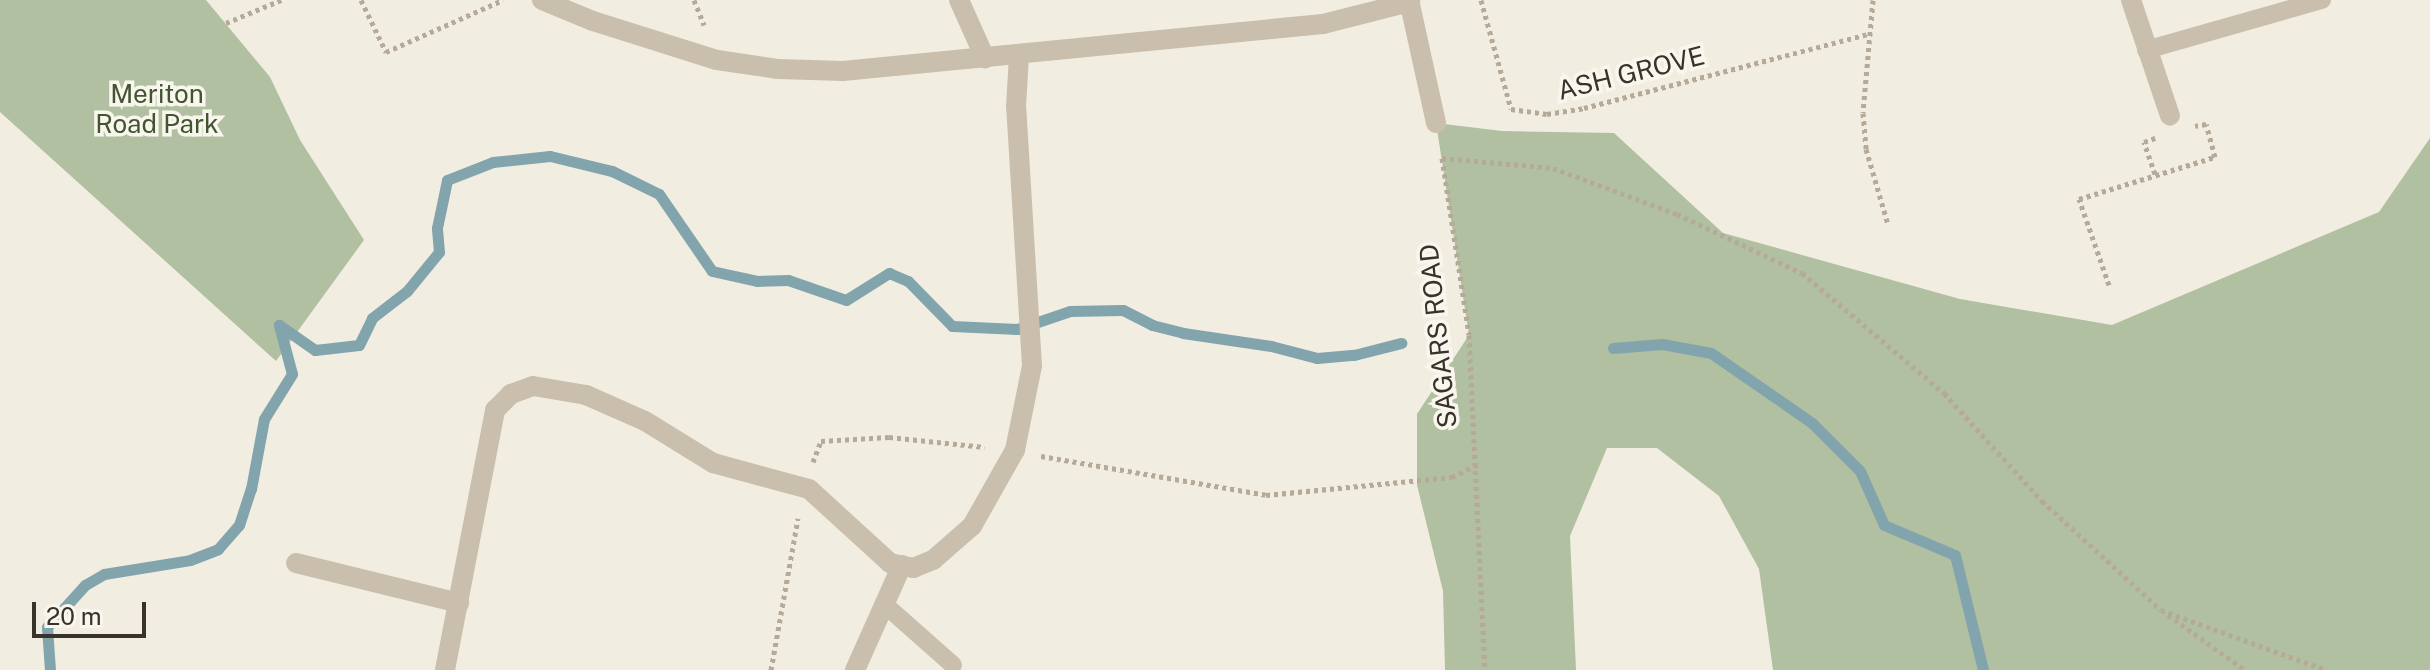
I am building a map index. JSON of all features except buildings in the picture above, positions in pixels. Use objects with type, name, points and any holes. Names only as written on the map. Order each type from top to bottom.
[{"type":"street","points":[[542,0],[593,21],[717,60],[778,69],[843,71],[1323,24],[1410,1],[1436,123]]},
{"type":"street","points":[[959,0],[985,58]]},
{"type":"street","points":[[2131,0],[2170,116]]},
{"type":"street","points":[[445,670],[495,410],[511,394],[533,386],[586,395],[645,421],[713,463],[804,487],[828,502],[874,551],[890,563],[913,568],[933,560],[972,526],[1015,442],[1032,366],[1016,107],[1019,55]]},
{"type":"street","points":[[296,563],[459,603]]},
{"type":"street","points":[[855,670],[902,565]]},
{"type":"lane","points":[[2146,50],[2322,0]]},
{"type":"lane","points":[[884,604],[953,665]]},
{"type":"path","points":[[226,23],[281,0]]},
{"type":"path","points":[[361,0],[386,52],[503,0]]},
{"type":"path","name":"ASH GROVE","points":[[1481,0],[1511,109],[1547,114],[1584,108],[1869,34]]},
{"type":"path","points":[[1873,0],[1864,125],[1866,149],[1888,224]]},
{"type":"path","name":"SAGARS ROAD","points":[[1436,123],[1469,335],[1485,670]]},
{"type":"path","points":[[2109,285],[2079,199],[2215,157],[2206,124]]},
{"type":"path","points":[[1442,158],[1553,168],[1677,214],[1802,273],[1944,393],[2042,501],[2161,610],[2245,670]]},
{"type":"path","points":[[771,670],[804,487],[821,441],[889,437],[1015,442],[1066,462],[1266,495],[1452,477],[1477,465]]},
{"type":"path","points":[[2161,610],[2326,670]]},
{"type":"green space","name":"Meriton Road Park","points":[[0,0],[206,0],[270,77],[300,140],[364,240],[276,361],[0,112]]},
{"type":"green space","points":[[1436,123],[1502,131],[1614,133],[1723,233],[1960,299],[2112,325],[2379,212],[2430,138],[2430,670],[1773,670],[1759,569],[1719,496],[1657,448],[1607,448],[1570,536],[1576,670],[1445,670],[1443,591],[1417,485],[1417,414],[1469,335]]},
{"type":"waterway","points":[[50,670],[47,627],[85,585],[104,574],[190,560],[218,549],[239,525],[251,489],[264,419],[292,374],[279,325],[315,350],[359,345],[372,318],[407,291],[439,252],[437,228],[447,180],[493,162],[550,156],[612,171],[659,194],[712,271],[757,281],[788,280],[846,300],[889,273],[908,281],[952,326],[1017,329],[1070,311],[1123,310],[1152,325],[1183,333],[1271,346],[1317,358],[1354,355],[1401,343]]},
{"type":"waterway","points":[[1613,348],[1662,344],[1711,353],[1812,423],[1860,471],[1884,525],[1955,555],[1983,670]]}]
